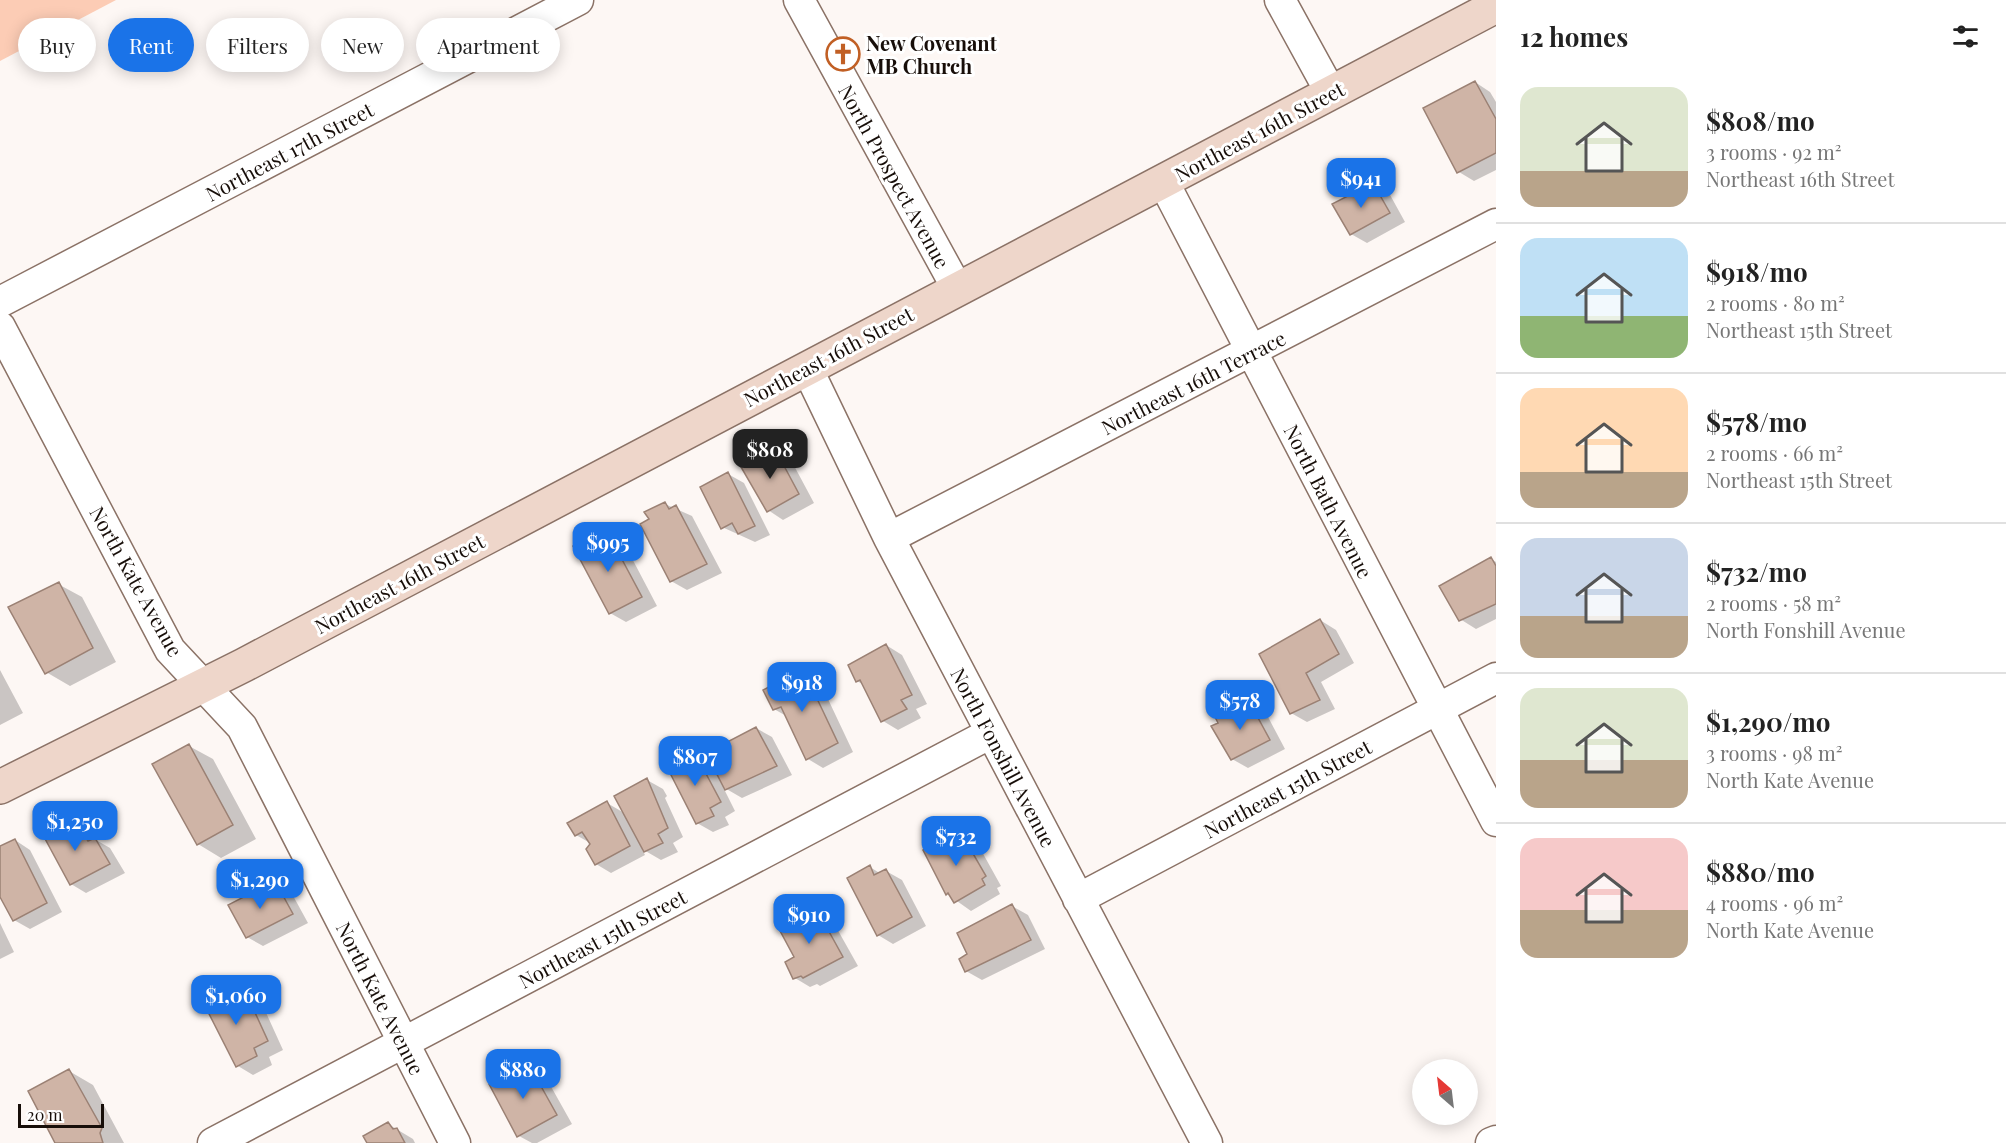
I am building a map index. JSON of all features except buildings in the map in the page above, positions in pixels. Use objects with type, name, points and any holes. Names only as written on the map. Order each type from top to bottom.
[{"type":"street","name":"Northeast 17th Street","points":[[0,303],[578,0]]},
{"type":"street","name":"North Prospect Avenue","points":[[799,0],[957,288]]},
{"type":"street","points":[[1280,0],[1331,93]]},
{"type":"street","name":"Northeast 16th Street","points":[[0,788],[244,665],[1496,6]]},
{"type":"street","name":"North Bath Avenue","points":[[1162,181],[1496,821]]},
{"type":"street","name":"Northeast 16th Terrace","points":[[889,538],[1496,224]]},
{"type":"street","name":"North Kate Avenue","points":[[0,327],[170,650],[242,727],[455,1143]]},
{"type":"street","name":"North Fonshill Avenue","points":[[807,368],[889,538],[1207,1143]]},
{"type":"street","name":"Northeast 15th Street","points":[[1078,899],[1496,678]]},
{"type":"street","name":"Northeast 15th Street","points":[[213,1143],[991,733]]},
{"type":"street","points":[[1491,1143],[1496,1141]]},
{"type":"shaded area","points":[[0,0],[116,0],[82,18],[18,18],[18,52],[0,61]]},
{"type":"place","name":"New Covenant MB Church","points":[[843,54]]}]
